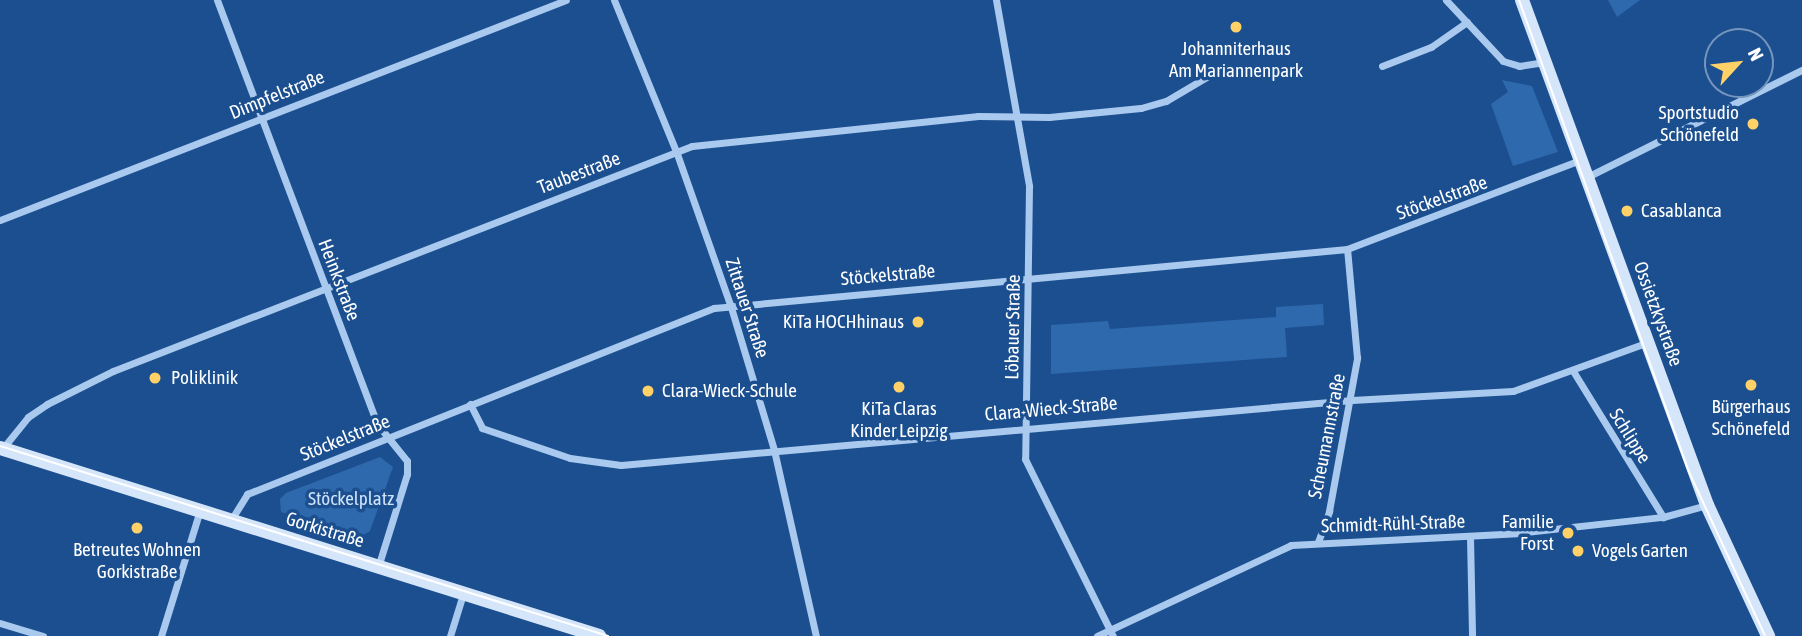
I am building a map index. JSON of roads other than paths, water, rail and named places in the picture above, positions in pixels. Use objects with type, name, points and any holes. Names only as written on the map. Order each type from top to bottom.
[{"type":"main road","name":"Ossietzkystraße","points":[[1522,0],[1707,505],[1768,636]]},
{"type":"main road","name":"Gorkistraße","points":[[1,448],[599,636]]},
{"type":"street","name":"Heinkstraße","points":[[217,0],[378,425],[400,449],[407,474],[378,567]]},
{"type":"street","name":"Dimpfelstraße","points":[[0,220],[566,0]]},
{"type":"street","name":"Zittauer Straße","points":[[614,0],[676,151],[730,304],[774,450],[816,636]]},
{"type":"street","name":"Löbauer Straße","points":[[996,0],[1019,116],[1029,186],[1030,279],[1025,458],[1111,633]]},
{"type":"street","points":[[1446,0],[1503,61],[1519,66],[1545,62]]},
{"type":"street","points":[[1382,66],[1431,47],[1467,22]]},
{"type":"street","points":[[1587,177],[1802,70]]},
{"type":"street","name":"Taubestraße","points":[[1,448],[28,417],[71,390],[676,151],[725,140],[978,116],[1140,108],[1166,101],[1210,75]]},
{"type":"street","name":"Stöckelstraße","points":[[231,520],[247,494],[660,327],[730,304],[1347,250],[1580,160]]},
{"type":"street","name":"Scheumannstraße","points":[[1318,542],[1352,400],[1357,358],[1347,250]]},
{"type":"street","name":"Clara-Wieck-Straße","points":[[470,404],[482,428],[598,464],[1352,400],[1513,391],[1648,342]]},
{"type":"street","name":"Schlippe","points":[[1573,371],[1663,517]]},
{"type":"street","name":"Schmidt-Rühl-Straße","points":[[1097,636],[1111,633],[1283,549],[1318,542],[1469,537],[1663,517],[1707,505]]},
{"type":"street","points":[[161,636],[200,510]]},
{"type":"street","points":[[1469,537],[1472,636]]},
{"type":"street","points":[[450,636],[463,593]]},
{"type":"street","points":[[0,622],[43,636]]},
{"type":"tram line","points":[[1519,0],[1689,472],[1765,636]]},
{"type":"tram line","points":[[0,446],[608,636]]},
{"type":"place","name":"Johanniterhaus Am Mariannenpark","points":[[1236,27]]},
{"type":"place","name":"Sportstudio Schönefeld","points":[[1753,124]]},
{"type":"place","name":"Casablanca","points":[[1627,211]]},
{"type":"place","name":"KiTa HOCHhinaus","points":[[918,322]]},
{"type":"place","name":"Poliklinik","points":[[155,378]]},
{"type":"place","name":"Bürgerhaus Schönefeld","points":[[1751,385]]},
{"type":"place","name":"KiTa Claras Kinder Leipzig","points":[[899,387]]},
{"type":"place","name":"Clara-Wieck-Schule","points":[[648,391]]},
{"type":"place","name":"Betreutes Wohnen Gorkistraße","points":[[137,528]]},
{"type":"place","name":"Familie Forst","points":[[1568,533]]},
{"type":"place","name":"Vogels Garten","points":[[1578,551]]},
{"type":"park label","name":"Stöckelplatz","points":[[351,499]]}]
